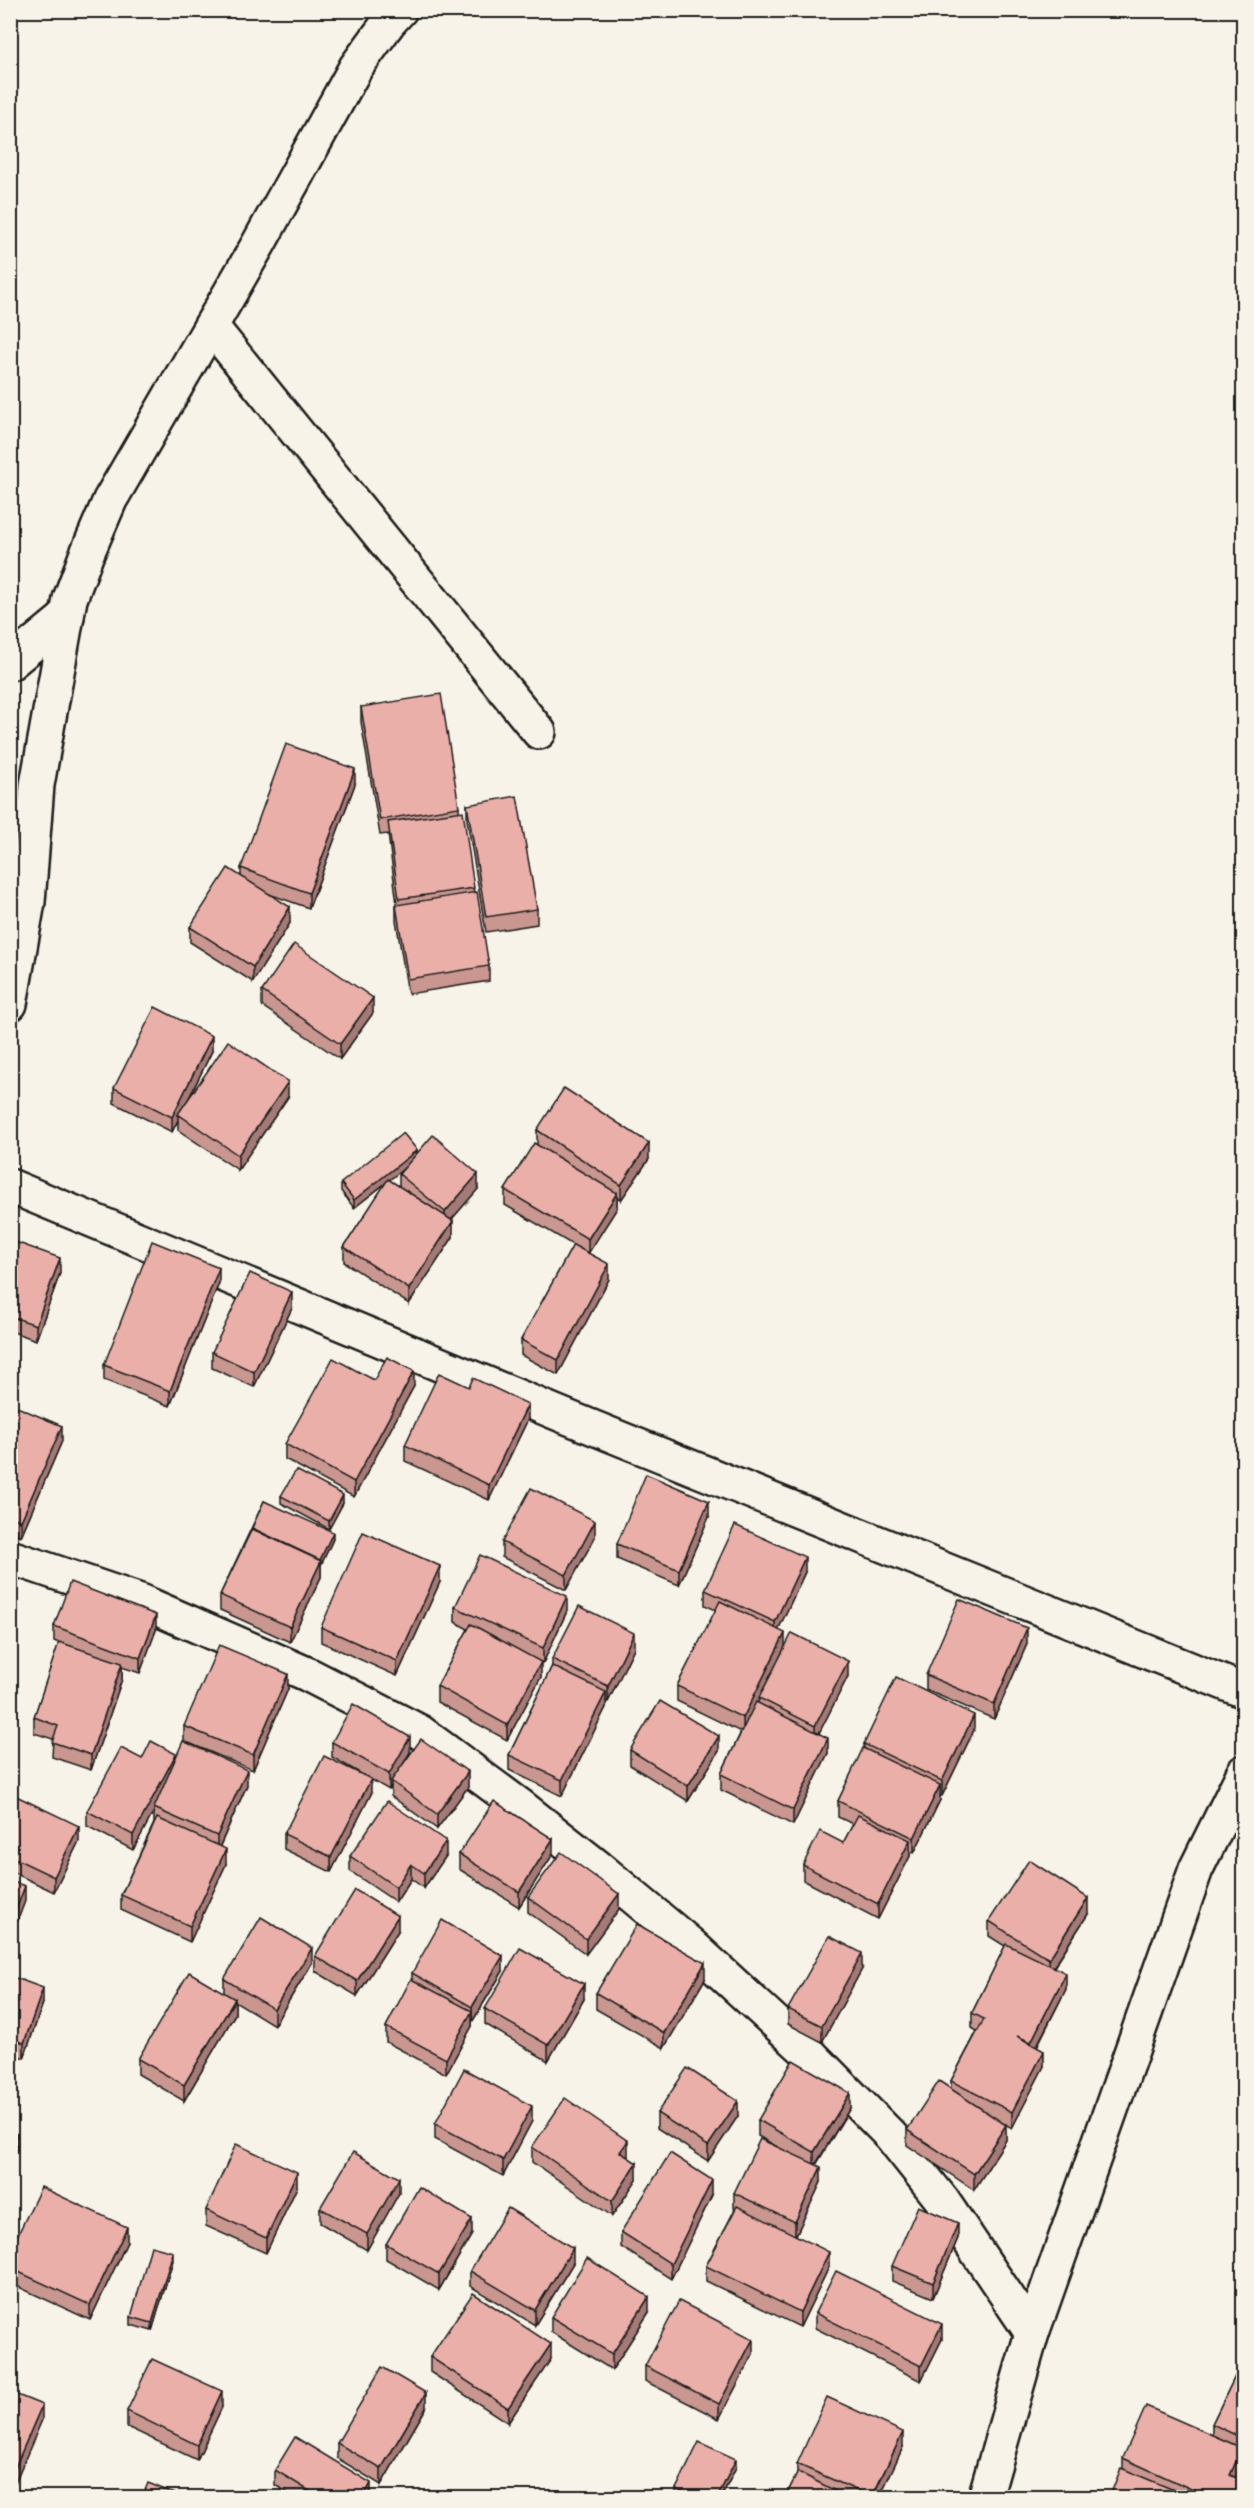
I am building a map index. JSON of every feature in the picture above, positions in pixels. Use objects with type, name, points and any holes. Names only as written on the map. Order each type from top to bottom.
[{"type":"street","points":[[10,1004],[28,902],[37,785],[70,599],[86,556],[111,500],[356,67],[400,10]]},
{"type":"street","points":[[211,326],[539,732]]},
{"type":"street","points":[[10,663],[67,616]]},
{"type":"street","points":[[10,1185],[584,1424],[1244,1691]]},
{"type":"street","points":[[10,1557],[140,1601],[307,1674],[420,1732],[519,1805],[600,1868],[690,1944],[812,2056],[891,2136],[942,2200],[1032,2333]]},
{"type":"street","points":[[985,2498],[1032,2333],[1196,1869],[1244,1772]]},
{"type":"building","points":[[441,694],[459,807],[380,820],[361,707]]},
{"type":"building","points":[[286,744],[355,769],[309,893],[241,868]]},
{"type":"building","points":[[517,796],[537,909],[486,917],[467,805]]},
{"type":"building","points":[[463,811],[474,888],[399,899],[388,822]]},
{"type":"building","points":[[228,868],[290,907],[253,967],[190,927]]},
{"type":"building","points":[[477,892],[489,966],[408,979],[396,905]]},
{"type":"building","points":[[294,944],[373,998],[340,1044],[262,991]]},
{"type":"building","points":[[155,1007],[212,1036],[172,1117],[114,1088]]},
{"type":"building","points":[[228,1041],[288,1082],[238,1155],[178,1114]]},
{"type":"building","points":[[564,1088],[649,1143],[621,1185],[537,1130]]},
{"type":"building","points":[[403,1133],[417,1150],[354,1200],[341,1183]]},
{"type":"building","points":[[433,1135],[478,1174],[445,1212],[399,1174]]},
{"type":"building","points":[[534,1143],[617,1193],[588,1239],[505,1190]]},
{"type":"building","points":[[388,1179],[453,1221],[409,1289],[344,1247]]},
{"type":"building","points":[[10,1240],[60,1258],[36,1325],[10,1316]]},
{"type":"building","points":[[152,1241],[219,1268],[170,1391],[104,1365]]},
{"type":"building","points":[[573,1245],[609,1264],[558,1360],[521,1340]]},
{"type":"building","points":[[250,1273],[292,1292],[254,1372],[212,1352]]},
{"type":"building","points":[[387,1357],[414,1371],[354,1482],[285,1444],[333,1358],[374,1380]]},
{"type":"building","points":[[439,1373],[469,1387],[473,1378],[528,1404],[489,1485],[405,1445]]},
{"type":"building","points":[[10,1404],[62,1426],[21,1521],[10,1516]]},
{"type":"building","points":[[296,1470],[343,1495],[329,1521],[281,1496]]},
{"type":"building","points":[[646,1474],[709,1501],[679,1570],[617,1544]]},
{"type":"building","points":[[531,1488],[595,1521],[566,1575],[502,1542]]},
{"type":"building","points":[[264,1501],[333,1532],[320,1560],[252,1528]]},
{"type":"building","points":[[735,1525],[805,1557],[775,1622],[705,1590]]},
{"type":"building","points":[[252,1529],[321,1561],[290,1627],[220,1595]]},
{"type":"building","points":[[363,1532],[440,1566],[397,1661],[321,1627]]},
{"type":"building","points":[[480,1555],[567,1596],[543,1648],[455,1607]]},
{"type":"building","points":[[70,1582],[156,1615],[140,1658],[54,1626]]},
{"type":"building","points":[[959,1599],[1027,1628],[994,1704],[926,1675]]},
{"type":"building","points":[[720,1601],[785,1633],[743,1718],[677,1686]]},
{"type":"building","points":[[579,1606],[634,1633],[608,1686],[552,1659]]},
{"type":"building","points":[[471,1624],[541,1662],[507,1725],[437,1686]]},
{"type":"building","points":[[792,1633],[848,1661],[815,1726],[759,1698]]},
{"type":"building","points":[[59,1642],[122,1663],[91,1755],[52,1742],[58,1726],[34,1717]]},
{"type":"building","points":[[219,1645],[288,1674],[253,1755],[184,1726]]},
{"type":"building","points":[[552,1666],[606,1692],[562,1780],[509,1755]]},
{"type":"building","points":[[896,1677],[974,1715],[942,1781],[864,1744]]},
{"type":"building","points":[[660,1701],[719,1736],[688,1786],[630,1750]]},
{"type":"building","points":[[756,1702],[828,1738],[793,1810],[721,1774]]},
{"type":"building","points":[[353,1704],[410,1737],[389,1774],[332,1742]]},
{"type":"building","points":[[421,1739],[468,1772],[437,1814],[391,1781]]},
{"type":"building","points":[[151,1741],[176,1754],[133,1835],[87,1811],[121,1748],[142,1759]]},
{"type":"building","points":[[183,1741],[247,1770],[217,1836],[154,1808]]},
{"type":"building","points":[[863,1748],[940,1785],[914,1838],[838,1801]]},
{"type":"building","points":[[324,1756],[371,1779],[331,1857],[284,1834]]},
{"type":"building","points":[[10,1793],[79,1826],[54,1877],[10,1856]]},
{"type":"building","points":[[387,1801],[446,1841],[424,1873],[411,1864],[396,1887],[350,1856]]},
{"type":"building","points":[[494,1801],[553,1839],[519,1892],[459,1854]]},
{"type":"building","points":[[858,1815],[910,1840],[878,1904],[803,1865],[820,1831],[843,1843]]},
{"type":"building","points":[[157,1818],[226,1849],[190,1926],[121,1895]]},
{"type":"building","points":[[561,1852],[619,1894],[586,1939],[528,1897]]},
{"type":"building","points":[[1029,1860],[1088,1898],[1049,1959],[989,1921]]},
{"type":"building","points":[[10,1881],[25,1886],[10,1925]]},
{"type":"building","points":[[355,1890],[398,1916],[357,1981],[315,1956]]},
{"type":"building","points":[[261,1917],[312,1948],[274,2009],[224,1979]]},
{"type":"building","points":[[442,1920],[503,1956],[472,2007],[412,1973]]},
{"type":"building","points":[[637,1924],[705,1963],[664,2033],[596,1993]]},
{"type":"building","points":[[829,1936],[862,1953],[822,2026],[788,2009]]},
{"type":"building","points":[[1006,1944],[1066,1973],[1031,2042],[1017,2036],[1044,2051],[1012,2112],[951,2081],[984,2019],[972,2013]]},
{"type":"building","points":[[520,1948],[584,1984],[548,2045],[485,2009]]},
{"type":"building","points":[[189,1972],[235,1999],[184,2085],[138,2059]]},
{"type":"building","points":[[10,1976],[43,1988],[24,2043],[10,2038]]},
{"type":"building","points":[[411,1979],[472,2011],[446,2059],[386,2027]]},
{"type":"building","points":[[793,2060],[850,2093],[814,2152],[758,2120]]},
{"type":"building","points":[[687,2068],[738,2101],[708,2146],[657,2113]]},
{"type":"building","points":[[464,2069],[532,2106],[503,2160],[435,2124]]},
{"type":"building","points":[[939,2081],[1006,2125],[974,2174],[907,2130]]},
{"type":"building","points":[[565,2098],[628,2141],[620,2152],[637,2163],[612,2201],[532,2147]]},
{"type":"building","points":[[10,2131],[17,2134],[10,2148]]},
{"type":"building","points":[[760,2139],[821,2167],[795,2222],[734,2193]]},
{"type":"building","points":[[236,2144],[297,2172],[266,2238],[206,2210]]},
{"type":"building","points":[[353,2152],[399,2178],[367,2234],[320,2208]]},
{"type":"building","points":[[670,2153],[712,2180],[671,2264],[621,2232]]},
{"type":"building","points":[[41,2187],[127,2227],[90,2305],[10,2268],[10,2251]]},
{"type":"building","points":[[419,2187],[472,2219],[439,2274],[386,2244]]},
{"type":"building","points":[[737,2206],[829,2252],[800,2312],[706,2266]]},
{"type":"building","points":[[918,2206],[958,2223],[933,2283],[892,2266]]},
{"type":"building","points":[[508,2208],[573,2248],[535,2310],[470,2271]]},
{"type":"building","points":[[151,2246],[173,2252],[152,2323],[131,2317]]},
{"type":"building","points":[[587,2258],[649,2297],[612,2354],[551,2317]]},
{"type":"building","points":[[836,2271],[942,2324],[921,2366],[815,2313]]},
{"type":"building","points":[[473,2293],[551,2344],[508,2408],[430,2357]]},
{"type":"building","points":[[679,2301],[753,2339],[719,2404],[645,2366]]},
{"type":"building","points":[[1244,2358],[1244,2439],[1212,2424]]},
{"type":"building","points":[[152,2359],[222,2391],[197,2445],[127,2411]]},
{"type":"building","points":[[382,2367],[426,2393],[381,2469],[337,2443]]},
{"type":"building","points":[[10,2392],[42,2405],[10,2479]]},
{"type":"building","points":[[827,2397],[903,2432],[872,2497],[797,2464]]},
{"type":"building","points":[[1146,2406],[1242,2448],[1230,2475],[1244,2481],[1244,2498],[1211,2498],[1123,2458]]},
{"type":"building","points":[[295,2437],[371,2483],[363,2498],[321,2498],[275,2470]]},
{"type":"building","points":[[699,2442],[736,2459],[717,2498],[693,2498],[676,2489]]},
{"type":"building","points":[[1121,2468],[1193,2498],[1109,2498]]},
{"type":"building","points":[[798,2472],[849,2498],[785,2498]]},
{"type":"building","points":[[148,2483],[185,2498],[142,2498]]}]
